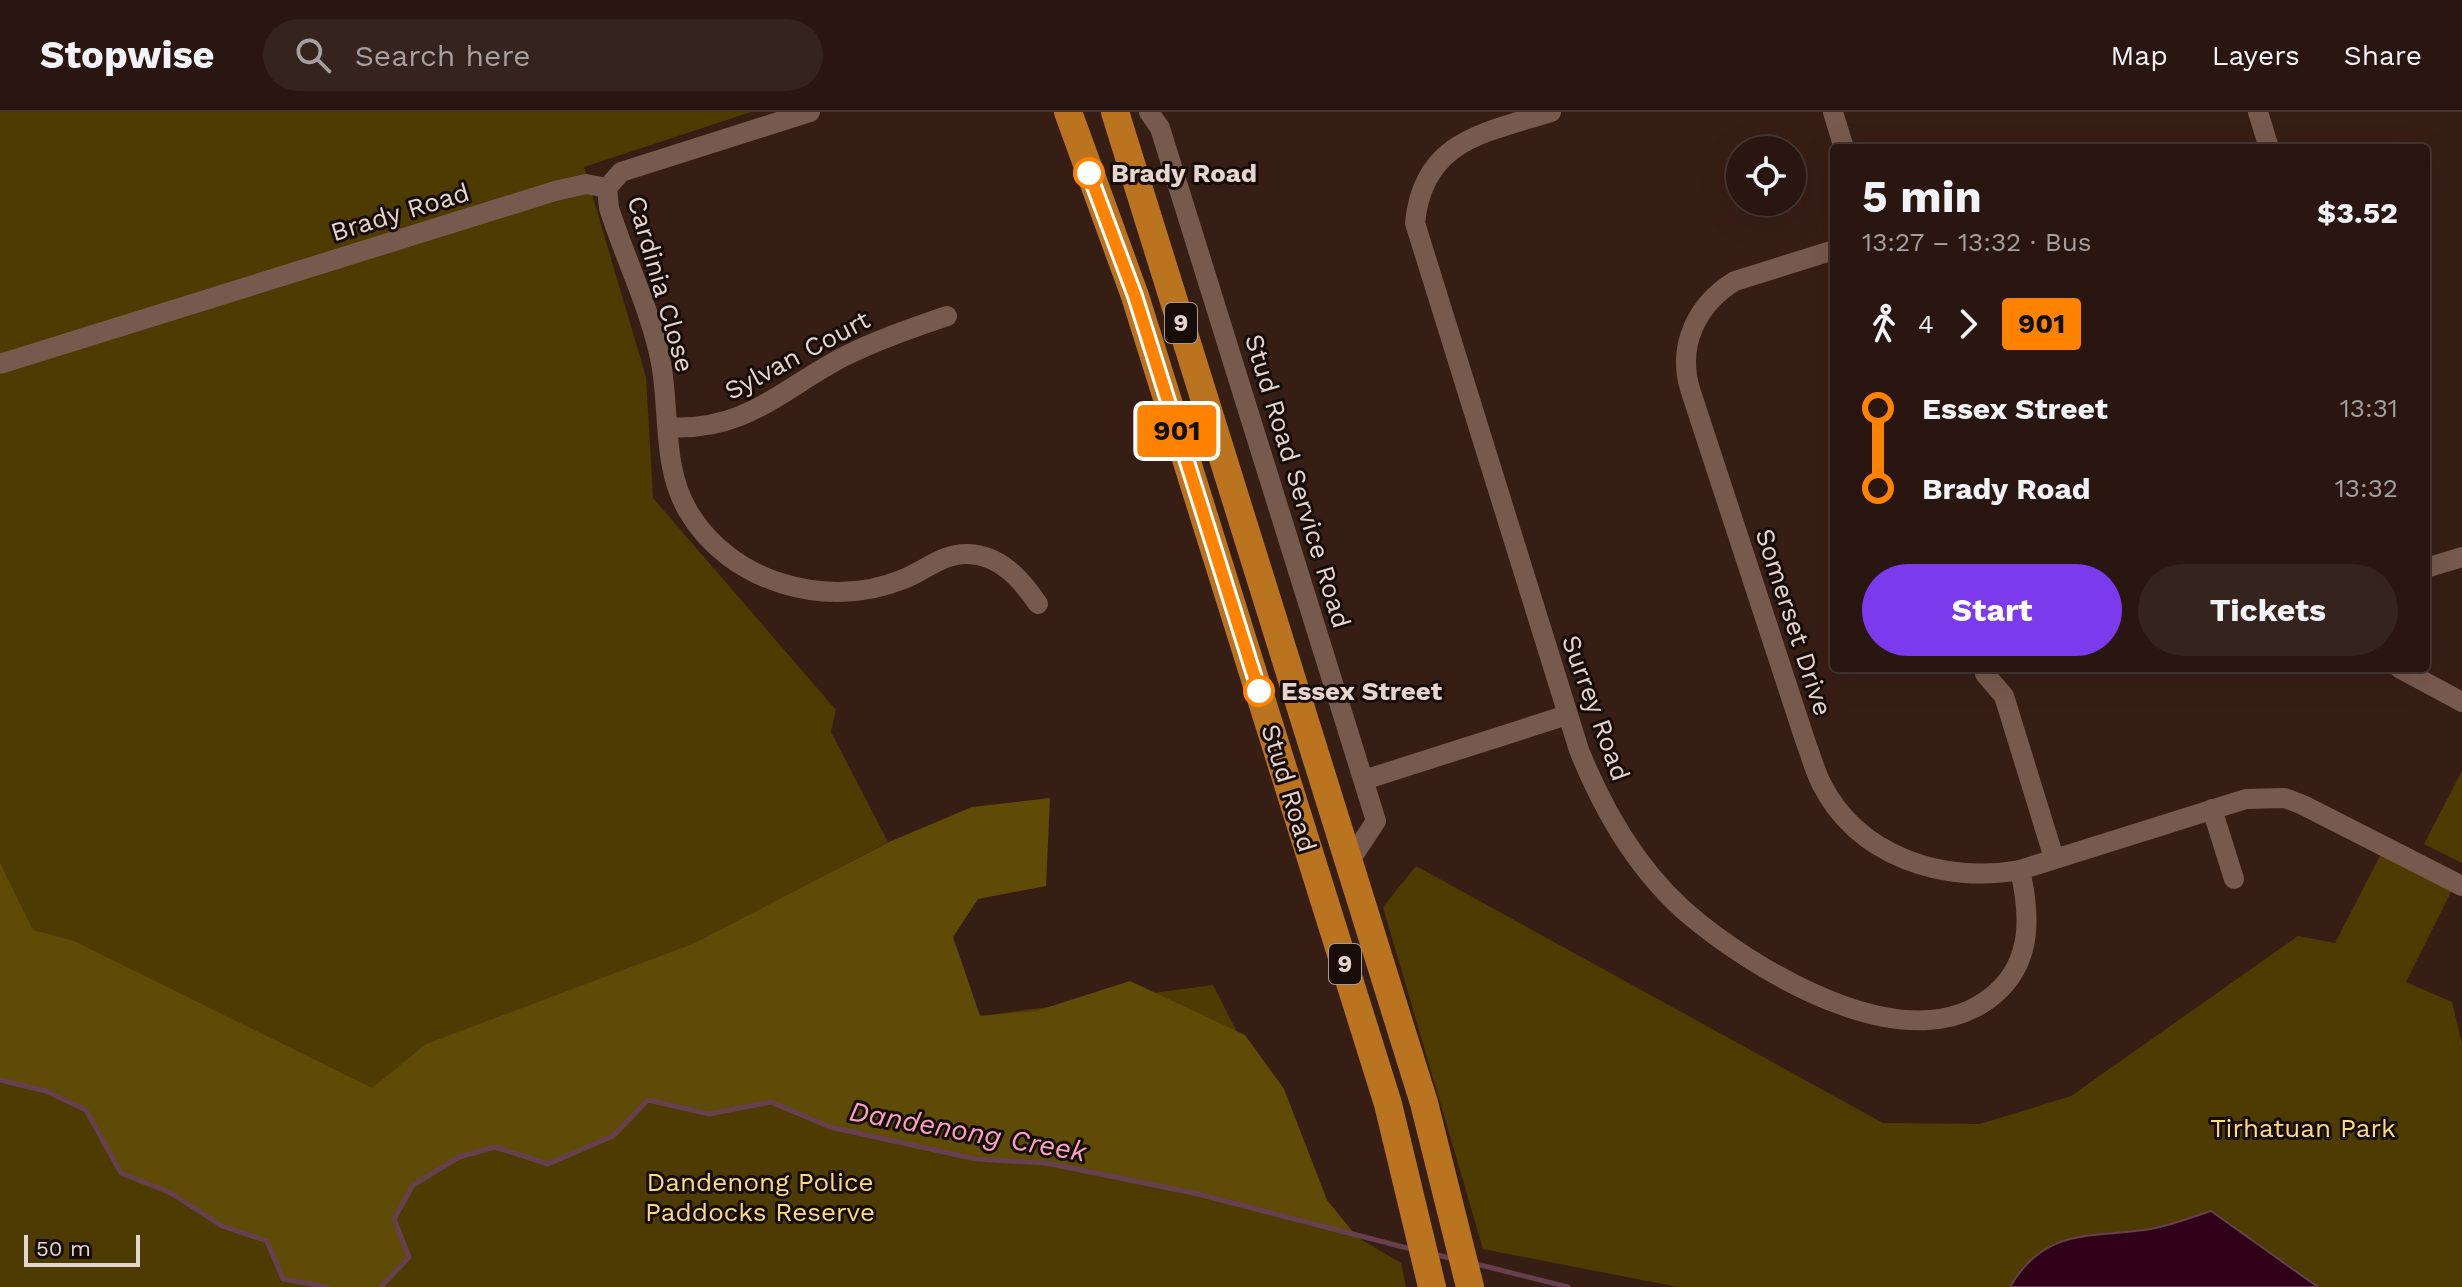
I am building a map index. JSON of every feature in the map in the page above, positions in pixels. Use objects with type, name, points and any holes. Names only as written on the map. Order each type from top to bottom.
[{"type":"highway","name":"Stud Road","points":[[1068,112],[1135,296],[1388,1104],[1432,1287]]},
{"type":"highway","name":"Stud Road","points":[[1115,112],[1349,862],[1455,1215],[1470,1287]]},
{"type":"street","points":[[607,188],[621,172],[810,112]]},
{"type":"street","name":"Stud Road Service Road","points":[[1149,112],[1160,128],[1376,821],[1349,862]]},
{"type":"street","name":"Surrey Road","points":[[1551,112],[1471,137],[1444,154],[1422,183],[1415,223],[1567,715],[1596,792],[1627,842],[1667,893],[1697,922],[1747,959],[1840,1003],[1873,1014],[1924,1022],[1952,1019],[1987,1001],[2012,975],[2025,945],[2029,913],[2020,870]]},
{"type":"street","points":[[1833,112],[1843,144]]},
{"type":"street","points":[[2258,112],[2268,144]]},
{"type":"street","name":"Brady Road","points":[[0,364],[573,186],[607,188]]},
{"type":"street","name":"Cardinia Close","points":[[607,188],[609,208],[657,346],[672,472],[691,517],[722,552],[760,575],[815,590],[849,592],[901,581],[954,554],[974,554],[999,561],[1038,604]]},
{"type":"street","name":"Somerset Drive","points":[[1830,251],[1735,281],[1713,297],[1690,333],[1685,362],[1690,389],[1806,743],[1821,784],[1846,820],[1904,860],[1944,873],[1989,876],[2020,870],[2246,799],[2285,798],[2462,886]]},
{"type":"street","name":"Sylvan Court","points":[[668,427],[691,428],[752,413],[851,353],[947,316]]},
{"type":"street","points":[[2430,567],[2462,557]]},
{"type":"street","points":[[2406,672],[2462,702]]},
{"type":"street","points":[[1985,674],[2004,696],[2054,858]]},
{"type":"street","points":[[1364,780],[1567,715]]},
{"type":"street","points":[[2212,809],[2234,879]]},
{"type":"green space","name":"Dandenong Police Paddocks Reserve","points":[[0,112],[751,112],[584,167],[646,377],[653,498],[836,710],[831,732],[888,842],[723,929],[896,859],[981,1016],[1213,985],[1311,1177],[1318,1226],[1357,1237],[1401,1263],[1406,1287],[0,1287]]},
{"type":"green space","points":[[2462,771],[2462,863],[2424,844]]},
{"type":"green space","name":"Tirhatuan Park","points":[[2381,854],[2452,890],[2406,982],[2452,1002],[2462,1044],[2462,1287],[1678,1287],[1483,1249],[1383,907],[1416,866],[1883,1123],[1980,1124],[2071,1096],[2298,936],[2335,943]]},
{"type":"shaded area","points":[[1050,798],[1046,886],[978,899],[953,937],[980,1016],[1036,1011],[1130,981],[1245,1035],[1284,1089],[1327,1200],[1357,1237],[1198,1194],[1046,1163],[976,1159],[830,1127],[771,1102],[709,1114],[648,1100],[613,1136],[548,1164],[495,1147],[459,1157],[413,1185],[394,1219],[409,1257],[381,1287],[327,1287],[283,1279],[266,1241],[222,1226],[171,1193],[119,1170],[86,1110],[46,1091],[0,1080],[0,863],[33,930],[74,941],[372,1088],[426,1044],[695,943],[889,842],[972,807]]},
{"type":"shaded area","points":[[2211,1211],[2318,1287],[2010,1287],[2023,1268],[2052,1246],[2085,1236],[2153,1229]]},
{"type":"waterway","name":"Dandenong Creek","points":[[0,1080],[46,1091],[86,1110],[121,1173],[171,1193],[222,1226],[267,1241],[283,1279],[327,1287]]},
{"type":"waterway","name":"Dandenong Creek","points":[[381,1287],[409,1257],[394,1219],[413,1185],[459,1157],[495,1147],[548,1164],[613,1136],[648,1100],[709,1114],[771,1102],[830,1127],[976,1159],[1046,1163],[1198,1194],[1411,1249]]},
{"type":"waterway","name":"Dandenong Creek","points":[[1433,1254],[1454,1259]]},
{"type":"waterway","name":"Dandenong Creek","points":[[1476,1264],[1568,1287]]},
{"type":"bus line","name":"901","points":[[1089,173],[1135,296],[1259,691]]},
{"type":"place","name":"Brady Road","points":[[1089,173]]},
{"type":"place","name":"Essex Street","points":[[1259,691]]}]
